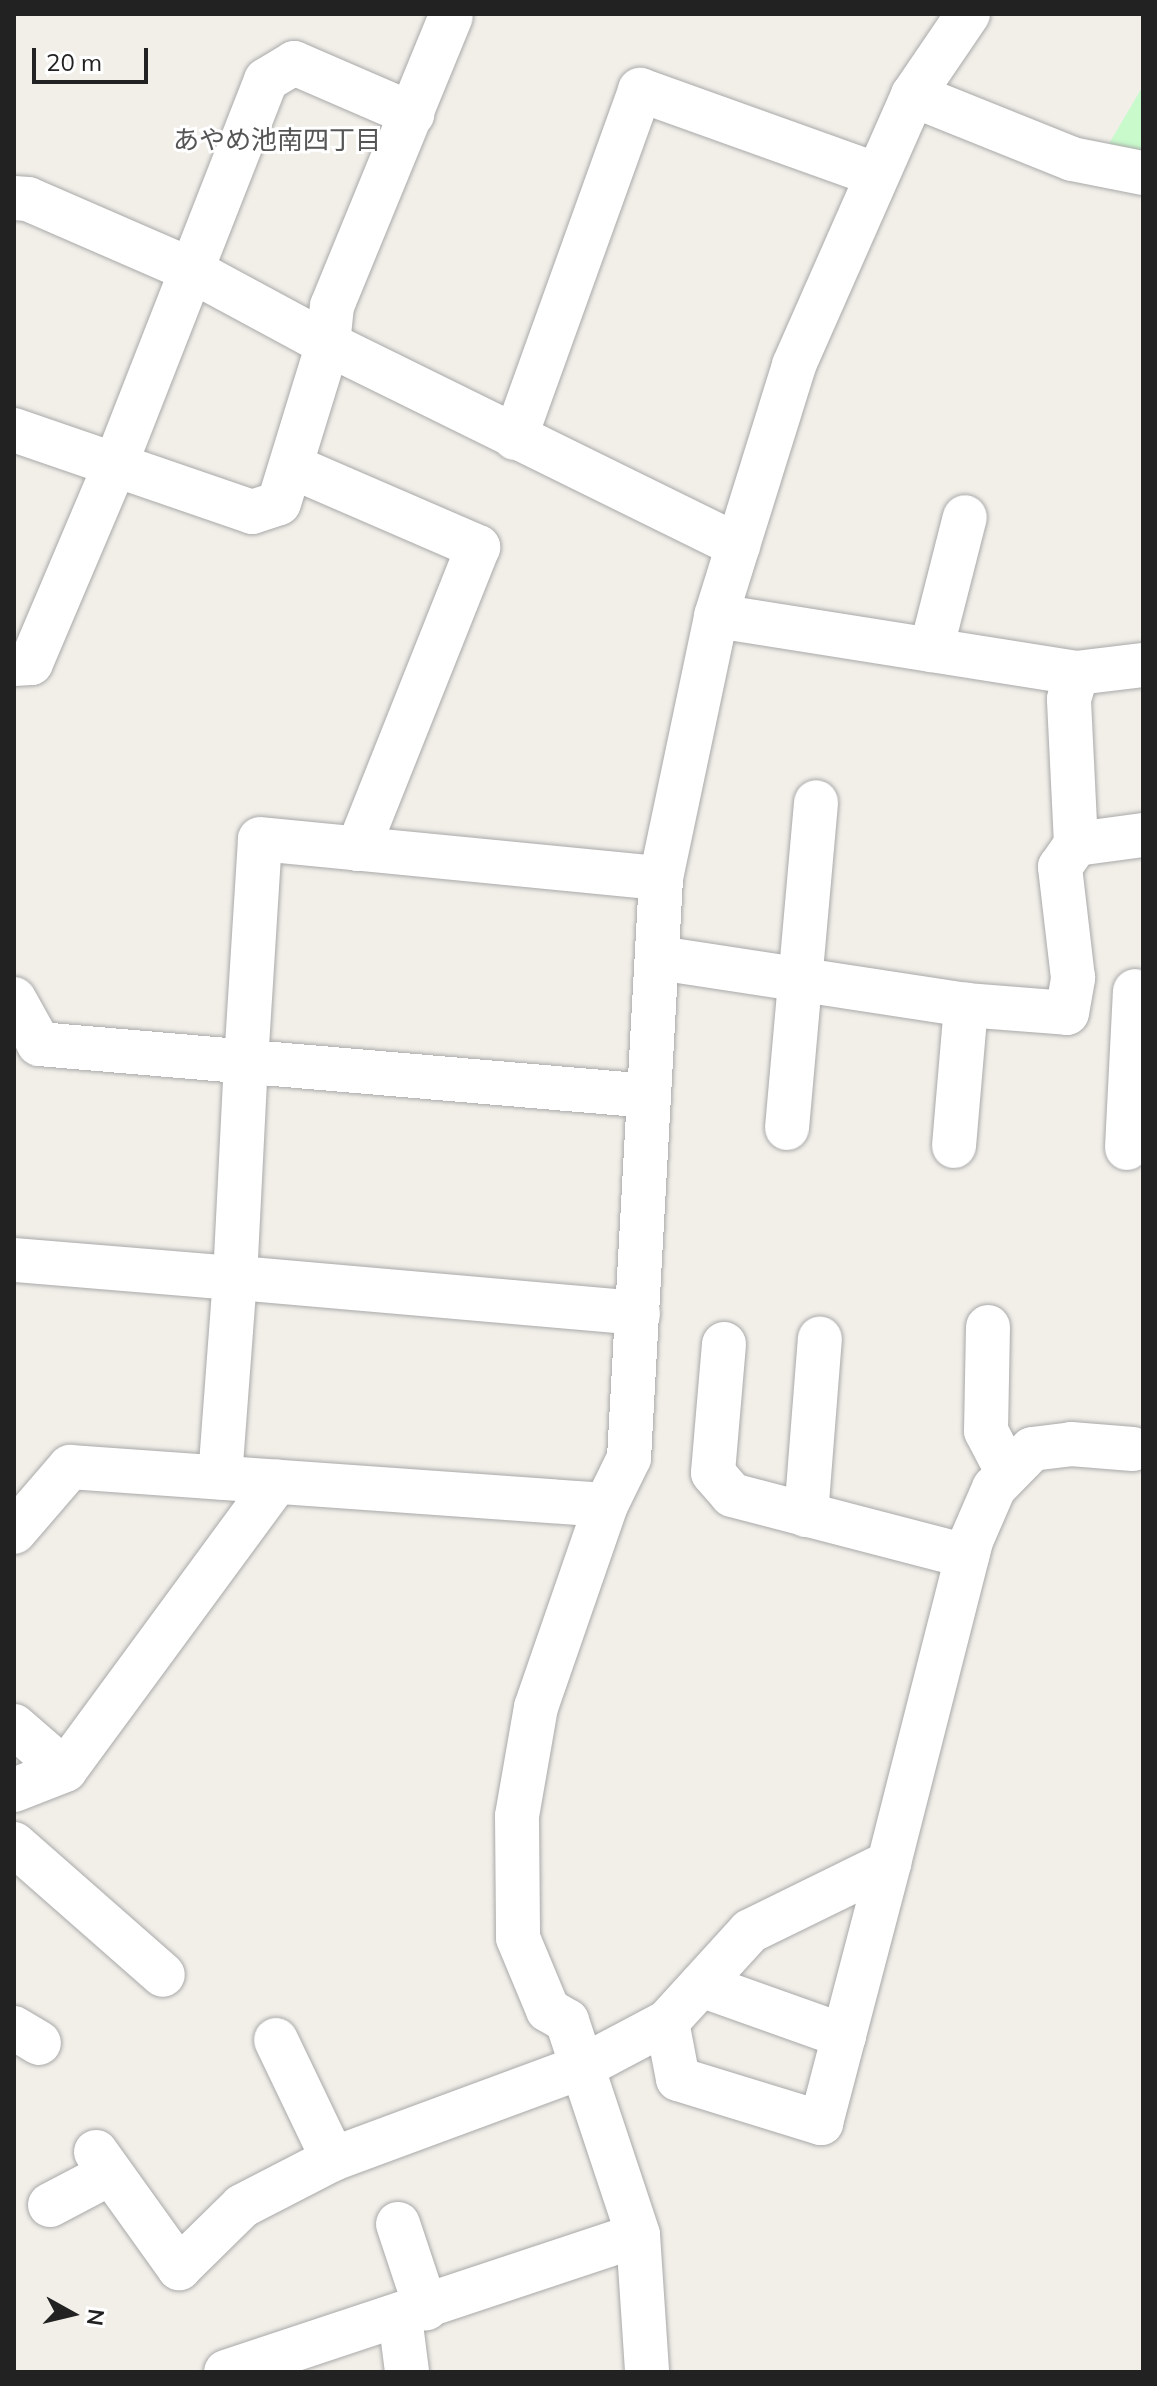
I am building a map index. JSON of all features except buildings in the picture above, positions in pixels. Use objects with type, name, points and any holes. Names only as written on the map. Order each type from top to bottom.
[{"type":"street","points":[[647,2372],[638,2235],[567,2021],[548,2010],[518,1938],[517,1816],[536,1707],[606,1505],[629,1458],[659,958],[661,878],[716,616],[794,365],[875,174],[913,95],[968,14]]},
{"type":"street","points":[[14,430],[252,512],[279,503],[293,467],[328,344],[332,306],[451,16]]},
{"type":"street","points":[[14,664],[31,663],[116,463],[266,80],[294,63],[412,114]]},
{"type":"street","points":[[515,438],[640,90],[875,174]]},
{"type":"street","points":[[913,95],[1072,159],[1143,173]]},
{"type":"street","points":[[14,198],[28,199],[191,270],[328,344],[738,546]]},
{"type":"street","points":[[293,467],[478,547],[358,849]]},
{"type":"street","points":[[931,650],[965,517]]},
{"type":"street","points":[[716,616],[1077,673],[1143,665]]},
{"type":"street","points":[[659,958],[966,1005],[1067,1013],[1073,978],[1060,867],[1076,844],[1069,699],[1077,673]]},
{"type":"street","points":[[787,1128],[816,802]]},
{"type":"street","points":[[1076,844],[1143,835]]},
{"type":"street","points":[[220,1477],[235,1278],[260,839],[661,878]]},
{"type":"street","points":[[1073,978],[1139,993],[1127,1148]]},
{"type":"street","points":[[14,999],[39,1044],[649,1096]]},
{"type":"street","points":[[954,1146],[966,1005]]},
{"type":"street","points":[[14,1260],[638,1313]]},
{"type":"street","points":[[988,1327],[986,1431],[1008,1473]]},
{"type":"street","points":[[806,1515],[820,1339]]},
{"type":"street","points":[[724,1344],[713,1473],[732,1495],[967,1556]]},
{"type":"street","points":[[667,2022],[678,2079],[821,2123],[967,1556],[994,1488],[1032,1449],[1071,1444],[1133,1449]]},
{"type":"street","points":[[14,1532],[70,1467],[606,1505]]},
{"type":"street","points":[[14,1790],[65,1770],[277,1481]]},
{"type":"street","points":[[14,1726],[65,1770]]},
{"type":"street","points":[[14,1844],[163,1975]]},
{"type":"street","points":[[50,2205],[102,2163],[179,2268],[242,2206],[333,2159],[466,2114],[584,2066],[667,2022],[750,1931],[889,1863]]},
{"type":"street","points":[[701,1985],[844,2036]]},
{"type":"street","points":[[276,2040],[333,2159]]},
{"type":"street","points":[[398,2224],[413,2312],[407,2372]]},
{"type":"street","points":[[226,2372],[638,2235]]},
{"type":"green space","points":[[1143,86],[1143,154],[1107,147]]},
{"type":"district","name":"あやめ池南四丁目","points":[[277,140]]}]
